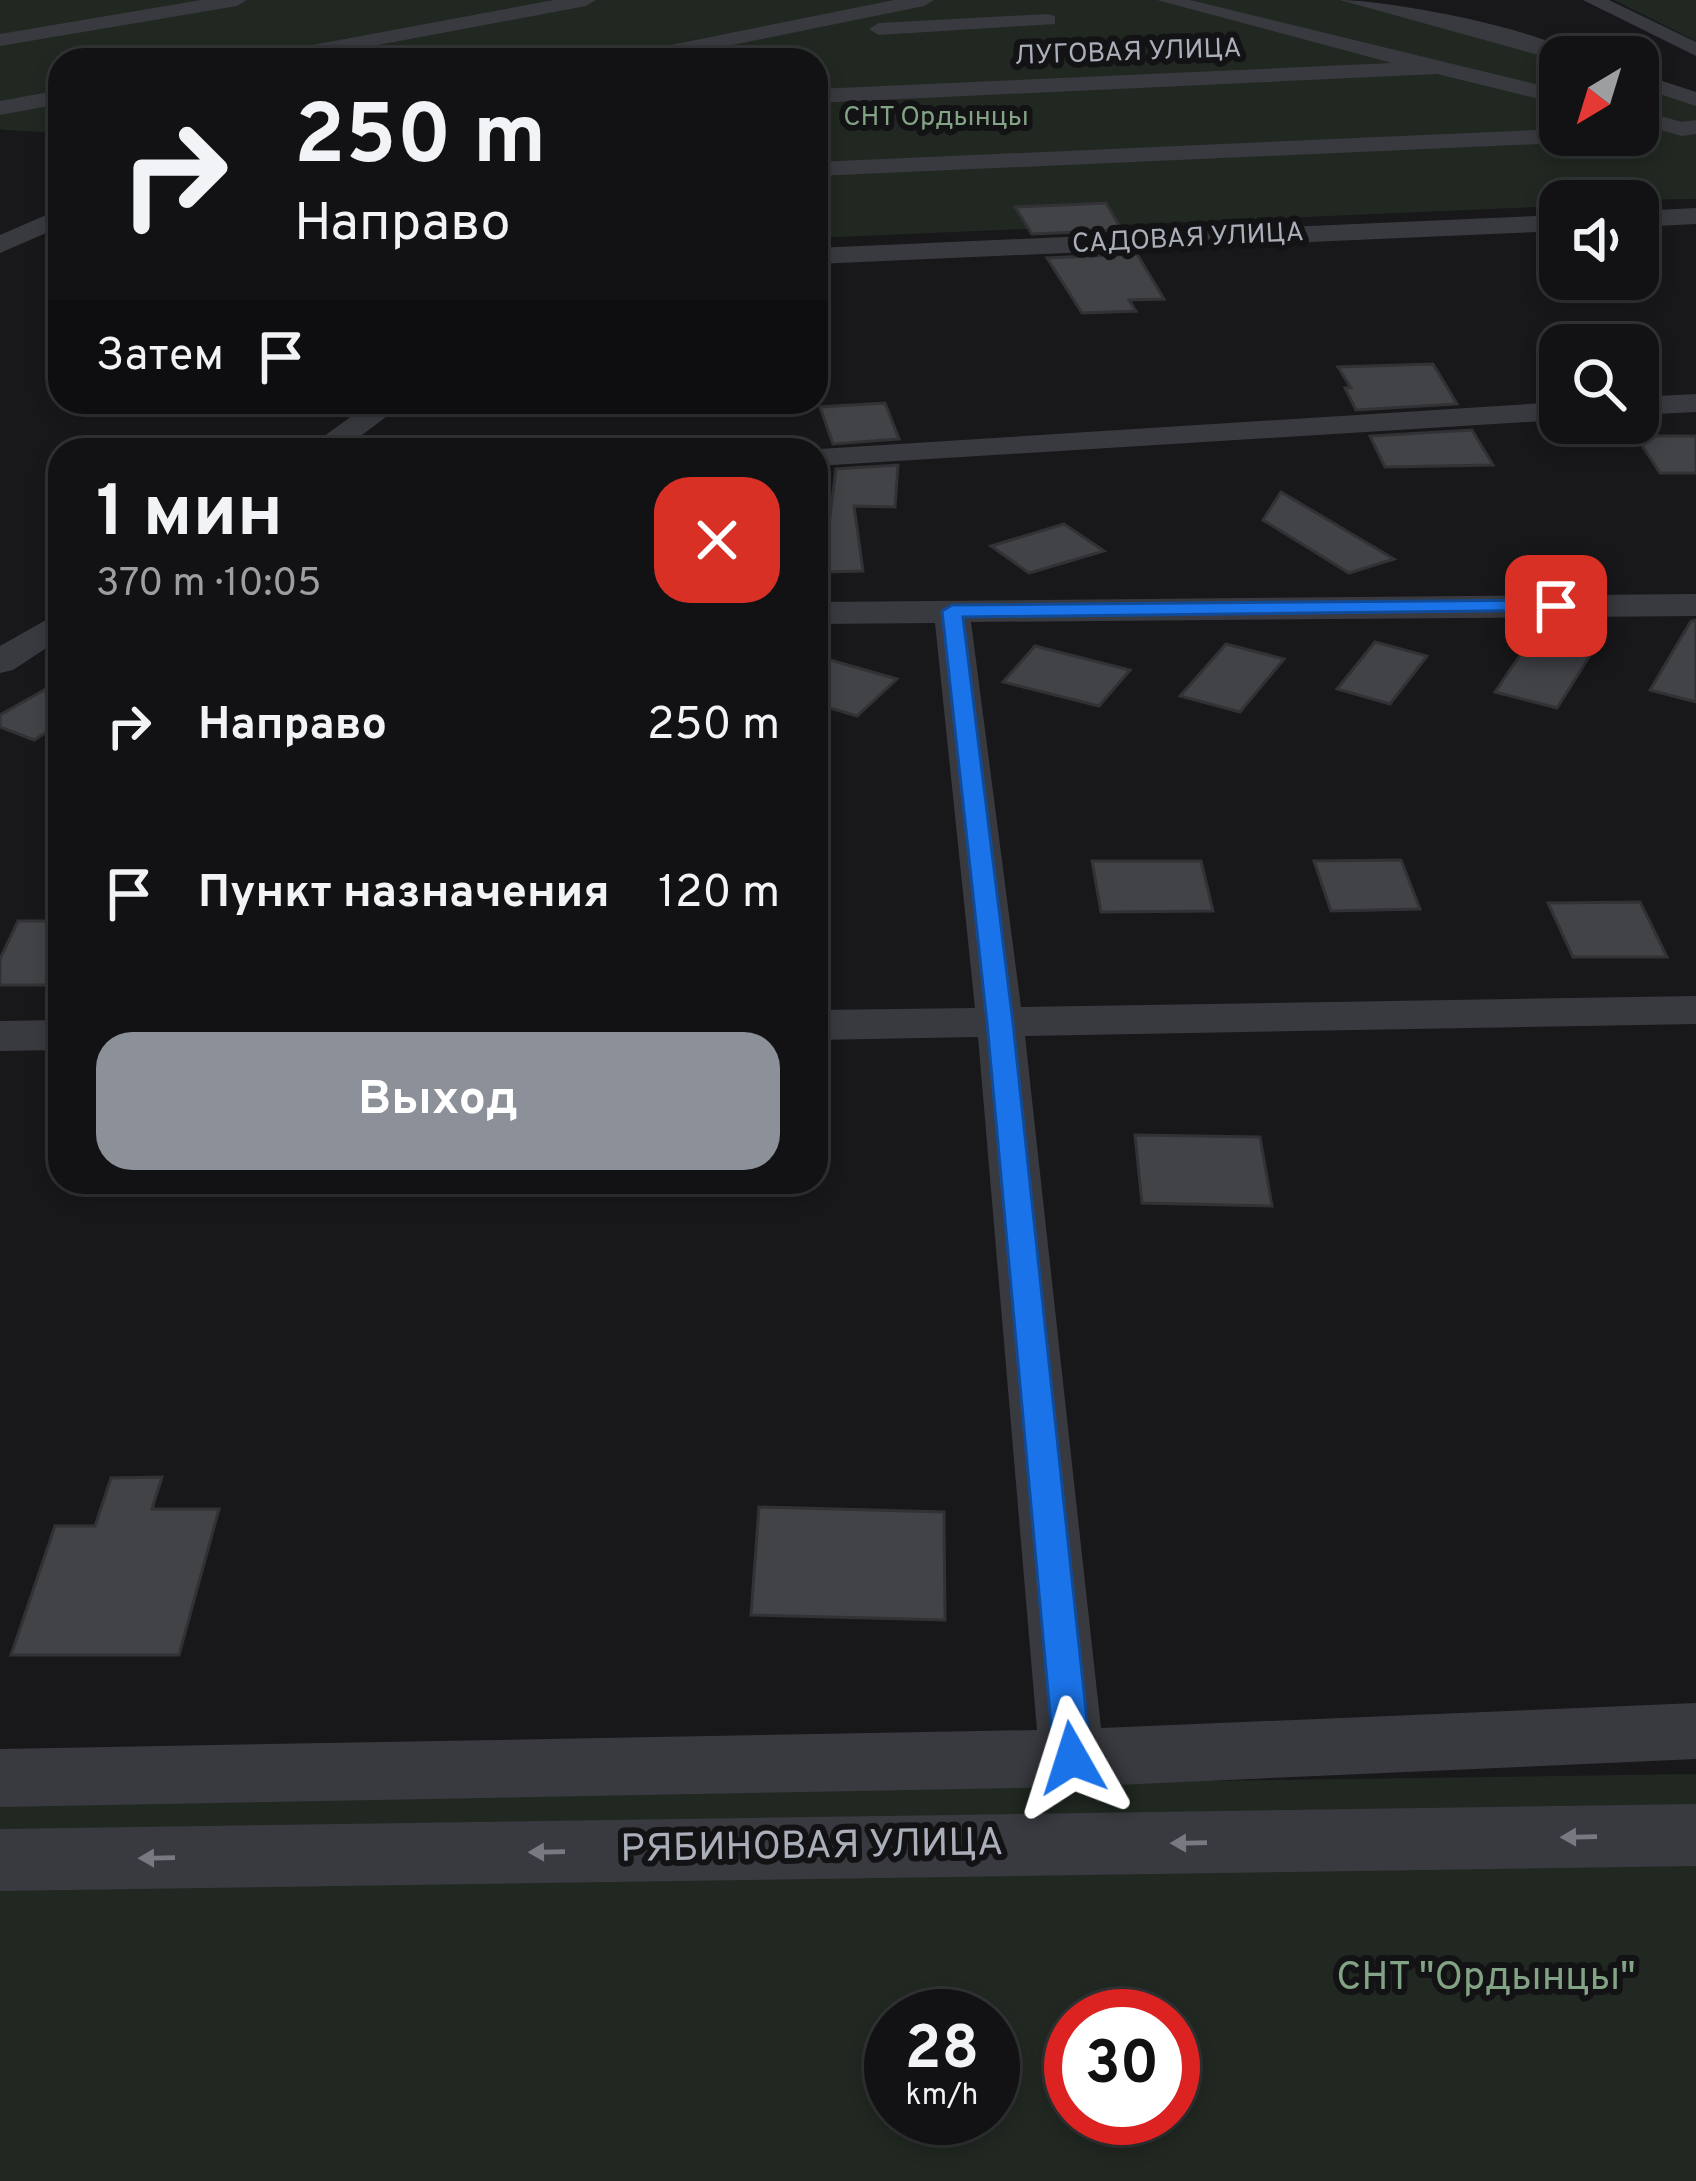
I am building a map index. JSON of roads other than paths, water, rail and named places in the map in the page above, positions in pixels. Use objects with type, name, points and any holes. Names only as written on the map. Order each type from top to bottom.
[{"type":"street","points":[[0,40],[175,4],[236,0]]},
{"type":"street","points":[[313,48],[586,0]]},
{"type":"street","points":[[686,48],[924,0]]},
{"type":"street","points":[[1030,0],[1099,85]]},
{"type":"street","points":[[1168,0],[1386,58],[1539,92]]},
{"type":"street","points":[[1350,0],[1539,48]]},
{"type":"street","points":[[1593,0],[1696,50]]},
{"type":"street","points":[[175,4],[217,29]]},
{"type":"street","points":[[1154,20],[1226,16]]},
{"type":"street","points":[[745,36],[1061,36]]},
{"type":"street","name":"ЛУГОВАЯ УЛИЦА","points":[[828,96],[1442,67]]},
{"type":"street","points":[[1659,87],[1696,99]]},
{"type":"street","points":[[0,108],[48,99]]},
{"type":"street","points":[[1659,122],[1689,128]]},
{"type":"street","points":[[1659,130],[1689,128]]},
{"type":"street","points":[[828,168],[1539,137]]},
{"type":"street","points":[[20,212],[48,216]]},
{"type":"street","points":[[1659,218],[1696,216]]},
{"type":"street","points":[[0,245],[48,223]]},
{"type":"street","name":"САДОВАЯ УЛИЦА","points":[[828,255],[1539,224]]},
{"type":"street","points":[[1659,405],[1696,403]]},
{"type":"street","points":[[828,455],[1539,412]]},
{"type":"street","points":[[338,438],[374,414]]},
{"type":"street","points":[[828,613],[1696,605]]},
{"type":"street","points":[[952,611],[1000,1023],[1072,1758]]},
{"type":"street","points":[[0,662],[48,631]]},
{"type":"street","points":[[828,1025],[1696,1010]]},
{"type":"street","points":[[0,1036],[48,1035]]},
{"type":"street","points":[[0,1778],[1072,1758],[1696,1730]]},
{"type":"street","name":"РЯБИНОВАЯ УЛИЦА","points":[[0,1860],[1696,1835]]},
{"type":"park label","name":"СНТ Ордынцы","points":[[936,118]]},
{"type":"park label","name":"СНТ \"Ордынцы\"","points":[[1486,1979]]}]
